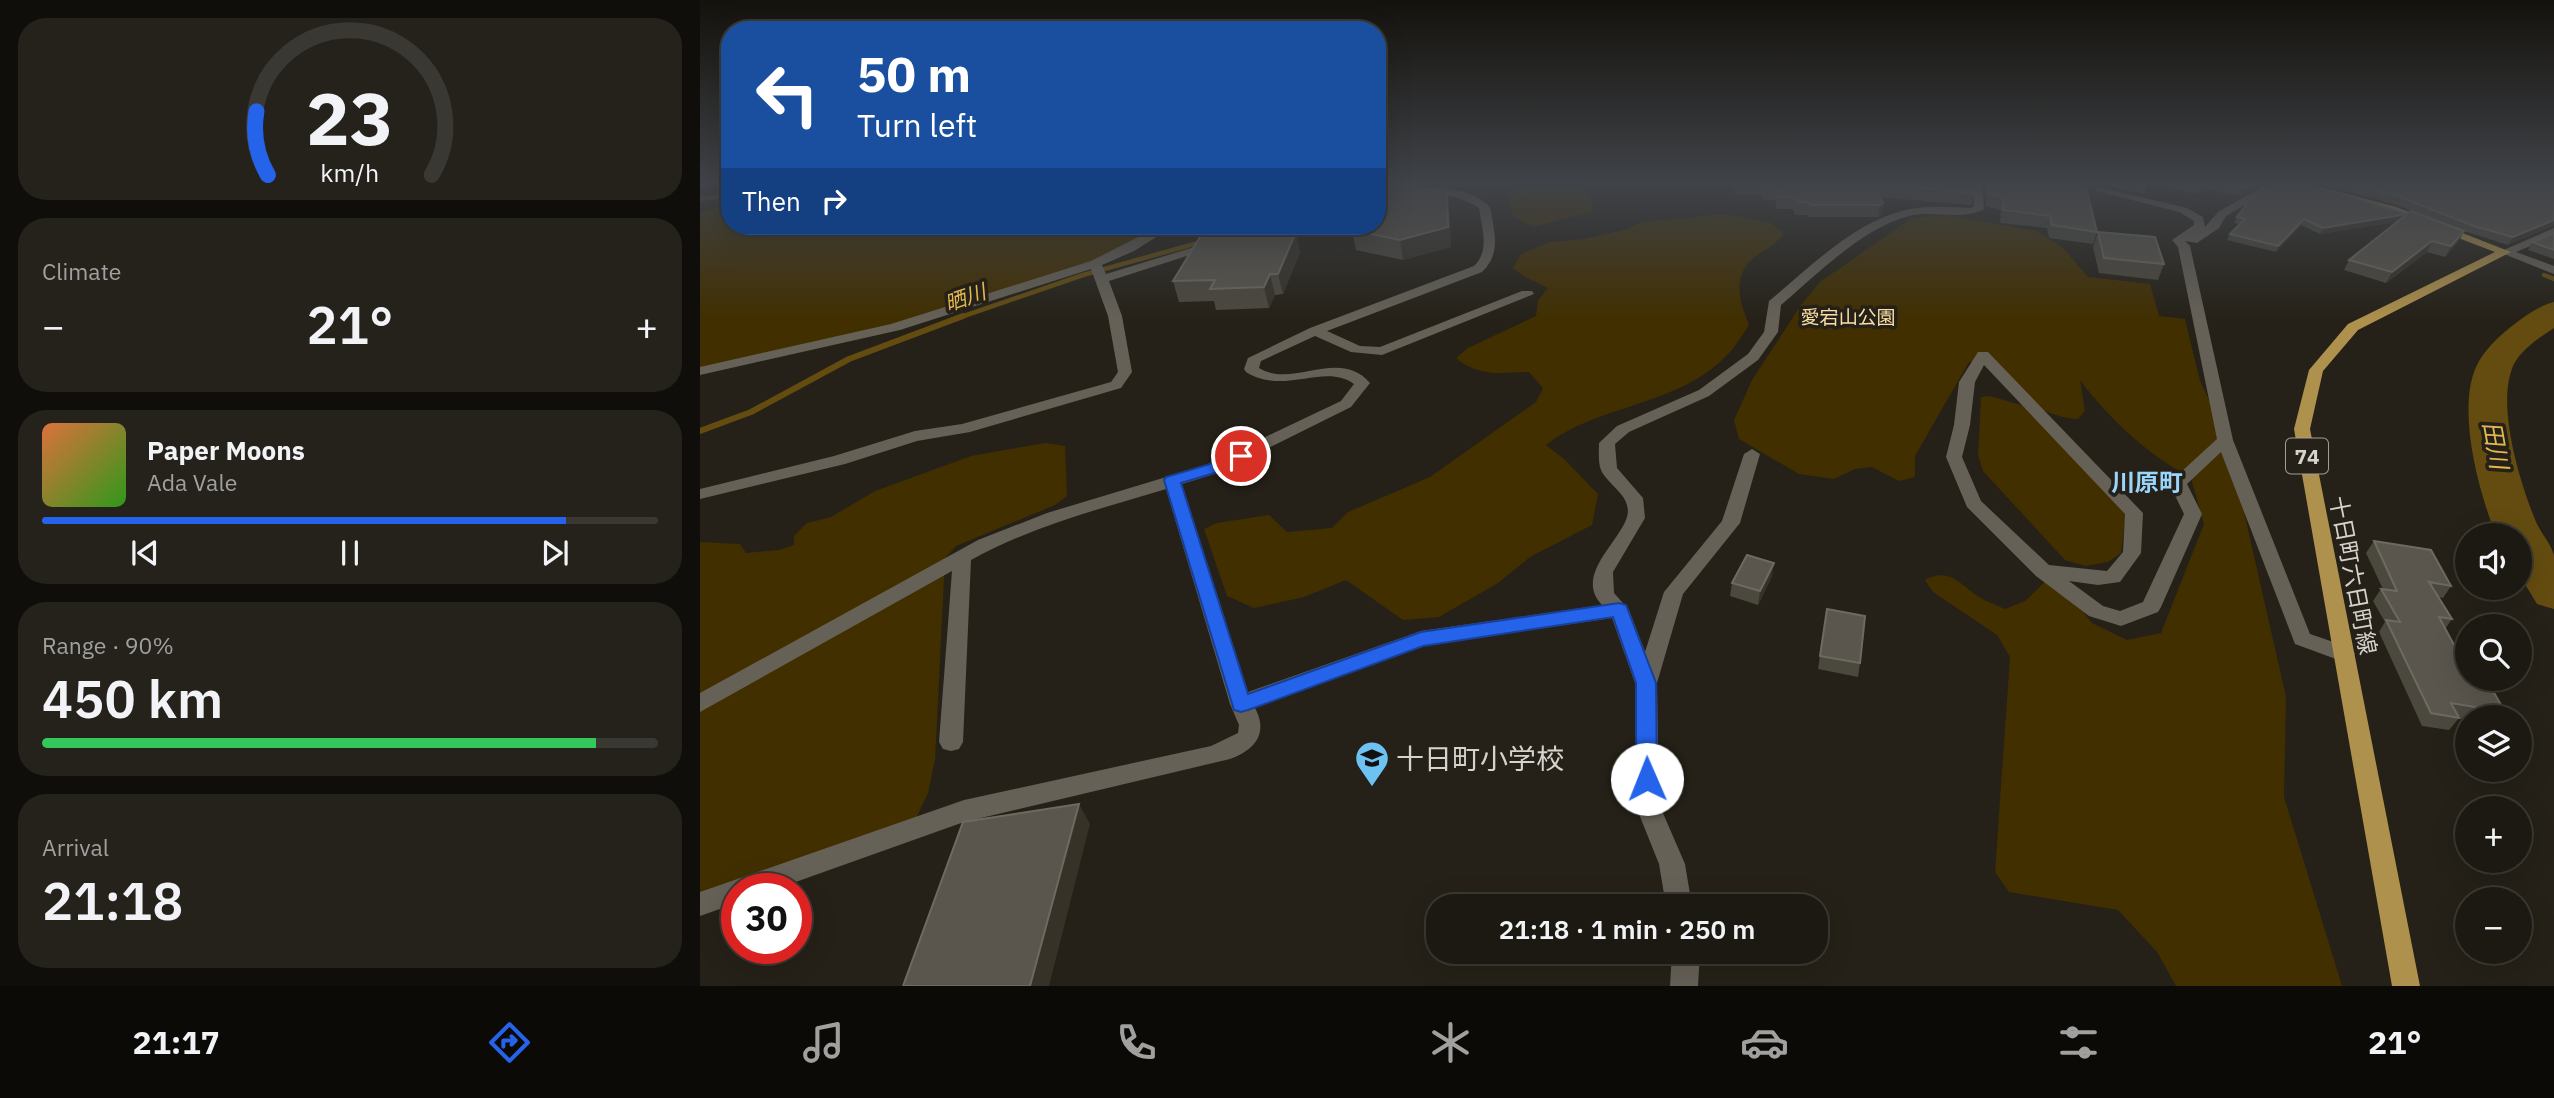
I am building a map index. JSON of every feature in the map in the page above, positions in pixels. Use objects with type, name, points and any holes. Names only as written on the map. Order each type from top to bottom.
[{"type":"main road","points":[[2445,229],[2505,252]]},
{"type":"main road","name":"十日町六日町線","points":[[2406,986],[2302,429],[2316,370],[2353,327],[2505,252]]},
{"type":"street","points":[[700,703],[985,544],[1053,517],[1212,469],[1346,404],[1362,383],[1346,372],[1324,371],[1270,377],[1258,375],[1251,369],[1255,358],[1315,331],[1478,269],[1486,263],[1491,252],[1487,229]]},
{"type":"street","points":[[1646,683],[1619,610],[1604,595],[1603,572],[1636,517],[1634,498],[1609,469],[1607,443],[1623,429],[1704,393],[1753,358],[1771,332],[1774,304],[1874,229]]},
{"type":"street","points":[[2195,229],[2178,240],[2184,246],[2225,440],[2302,639],[2344,654]]},
{"type":"street","points":[[2184,246],[2210,229]]},
{"type":"street","points":[[2505,252],[2554,232]]},
{"type":"street","points":[[700,371],[895,327],[1095,264],[1152,235]]},
{"type":"street","points":[[1102,279],[1245,235]]},
{"type":"street","points":[[2505,252],[2554,270]]},
{"type":"street","points":[[700,494],[839,460],[915,436],[964,429],[1116,385],[1125,372],[1121,342],[1115,310],[1095,264]]},
{"type":"street","points":[[1315,331],[1359,351],[1382,351],[1527,294]]},
{"type":"street","points":[[2043,571],[2098,578],[2113,577],[2132,553],[2134,513],[1983,355],[1967,383],[1962,425],[1954,457],[1973,503],[2043,571],[2096,611],[2122,619],[2151,607],[2193,513],[2178,483],[2225,440]]},
{"type":"street","points":[[1677,894],[1672,864],[1647,804],[1646,683],[1674,592],[1731,523],[1752,454]]},
{"type":"street","points":[[788,873],[964,811],[1211,757],[1239,747],[1251,730],[1251,718],[1241,704],[1172,480]]},
{"type":"street","points":[[951,743],[962,556]]},
{"type":"street","points":[[1241,704],[1421,639],[1619,610]]},
{"type":"street","points":[[700,904],[721,897]]},
{"type":"street","points":[[1684,986],[1685,964]]},
{"type":"green space","points":[[700,229],[721,229],[721,235],[1151,235],[1095,264],[846,339],[700,371]]},
{"type":"green space","points":[[1628,229],[1778,229],[1784,234],[1749,262],[1742,273],[1740,296],[1749,325],[1726,356],[1685,385],[1590,421],[1567,431],[1546,445],[1564,459],[1598,494],[1592,525],[1530,557],[1498,583],[1439,617],[1403,620],[1346,580],[1304,597],[1254,608],[1227,596],[1204,529],[1217,523],[1269,515],[1287,532],[1332,528],[1348,512],[1430,477],[1536,402],[1543,388],[1529,372],[1482,371],[1456,358],[1468,348],[1536,316],[1538,300],[1548,288],[1513,268],[1521,254],[1550,242],[1584,239]]},
{"type":"green space","name":"愛宕山公園","points":[[1896,229],[2026,229],[2037,231],[2064,249],[2088,277],[2150,284],[2159,316],[2185,319],[2200,381],[2227,437],[2286,697],[2284,797],[2342,986],[2176,986],[2157,952],[2118,910],[2009,892],[1995,872],[2010,657],[1997,635],[1933,592],[1925,580],[1934,576],[1948,576],[1982,599],[2005,609],[2025,601],[2047,580],[2061,585],[2092,623],[2127,640],[2161,633],[2204,524],[2191,478],[2130,435],[2080,380],[2085,411],[2078,419],[2064,417],[2037,407],[2025,399],[2003,381],[1984,360],[1969,362],[1915,456],[1915,477],[1899,481],[1872,467],[1855,469],[1834,479],[1799,474],[1739,439],[1734,420],[1752,380],[1801,305],[1820,282]]},
{"type":"green space","points":[[1990,396],[2021,405],[2032,413],[2126,511],[2121,553],[2108,562],[2085,566],[2065,560],[1983,471],[1978,455],[1981,397]]},
{"type":"green space","points":[[1045,443],[1065,446],[1067,496],[1055,505],[956,546],[945,558],[935,760],[928,793],[911,829],[787,873],[721,873],[721,897],[700,904],[700,542],[740,544],[746,553],[779,550],[794,545],[794,536],[807,523],[831,517],[875,491],[971,456]]},
{"type":"building","points":[[1386,229],[1441,229],[1400,240],[1376,235],[1386,235]]},
{"type":"building","points":[[2235,229],[2294,229],[2278,246],[2230,234]]},
{"type":"building","points":[[2388,229],[2464,231],[2451,246],[2432,241],[2392,272],[2349,260]]},
{"type":"building","points":[[2485,229],[2532,229],[2513,237]]},
{"type":"building","points":[[2098,232],[2155,237],[2164,264],[2104,258]]},
{"type":"building","points":[[2554,233],[2554,250],[2532,242]]},
{"type":"building","points":[[1201,235],[1295,235],[1278,274],[1270,274],[1264,287],[1210,289],[1215,280],[1173,281]]},
{"type":"building","points":[[2374,541],[2431,550],[2451,586],[2429,582],[2452,619],[2439,617],[2455,647],[2455,691],[2493,691],[2501,705],[2451,703],[2455,717],[2431,713],[2386,620],[2400,622],[2381,589],[2397,591]]},
{"type":"building","points":[[1747,555],[1774,563],[1760,591],[1732,583]]},
{"type":"building","points":[[1827,609],[1865,616],[1860,663],[1820,656]]},
{"type":"building","points":[[1079,804],[1030,986],[903,986],[963,822]]},
{"type":"waterway","name":"晒川","points":[[958,318],[1083,275],[1205,241]]},
{"type":"waterway","name":"晒川","points":[[2544,275],[2554,279]]},
{"type":"waterway","name":"田川","points":[[2554,312],[2521,336],[2500,357],[2490,381],[2489,400],[2497,467],[2508,507],[2522,541],[2554,592]]},
{"type":"waterway","name":"晒川","points":[[700,431],[751,412],[849,359],[963,316]]},
{"type":"place","name":"十日町小学校","points":[[1372,788]]},
{"type":"district","name":"川原町","points":[[2147,482]]},
{"type":"route","points":[[1241,456],[1212,469],[1172,480],[1241,704],[1421,639],[1619,610],[1646,683],[1647,779]]}]
